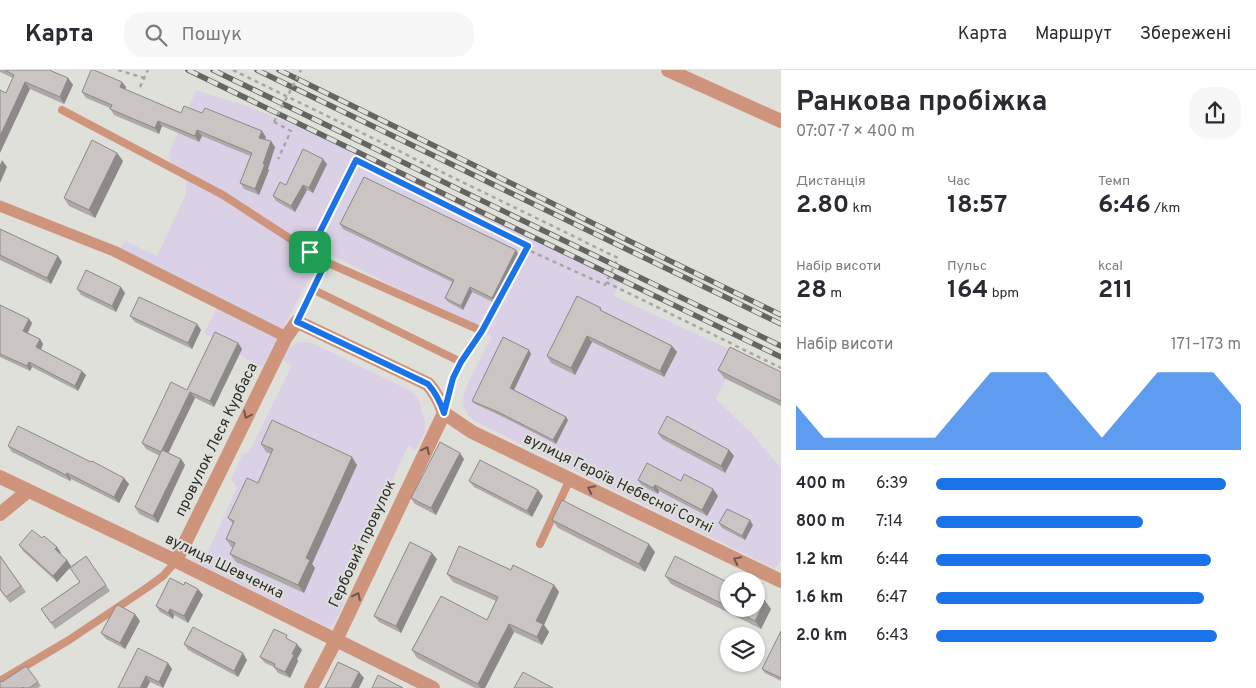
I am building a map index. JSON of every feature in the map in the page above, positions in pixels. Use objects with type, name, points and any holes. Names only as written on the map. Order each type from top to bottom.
[{"type":"street","points":[[668,70],[781,121]]},
{"type":"street","points":[[0,206],[114,252],[291,330],[302,324],[428,384],[436,393],[444,413]]},
{"type":"street","name":"провулок Леся Курбаса","points":[[176,561],[291,330]]},
{"type":"street","name":"вулиця Героїв Небесної Сотні","points":[[444,413],[472,432],[781,581]]},
{"type":"street","name":"Гербовий провулок","points":[[311,688],[336,640],[444,413]]},
{"type":"street","name":"вулиця Шевченка","points":[[0,478],[176,561],[433,688]]},
{"type":"street","points":[[0,514],[28,491]]},
{"type":"lane","points":[[62,110],[223,194],[326,262],[482,331],[461,362],[453,378],[444,413]]},
{"type":"lane","points":[[291,330],[326,262]]},
{"type":"lane","points":[[312,289],[461,362]]},
{"type":"lane","points":[[540,544],[570,479]]},
{"type":"lane","name":"провулок Леся Курбаса","points":[[0,681],[69,640],[148,587],[176,561]]},
{"type":"path","points":[[118,70],[144,78]]},
{"type":"path","points":[[140,87],[148,70]]},
{"type":"path","points":[[233,70],[618,258],[604,285],[526,249]]},
{"type":"path","points":[[278,159],[291,131],[274,122],[300,70]]},
{"type":"path","points":[[310,252],[356,160],[528,246],[482,331]]},
{"type":"path","points":[[606,282],[781,368]]},
{"type":"shaded area","points":[[196,90],[253,108],[314,133],[620,281],[614,296],[781,373],[727,377],[716,399],[751,433],[781,468],[781,560],[775,569],[469,417],[464,408],[463,399],[466,387],[492,336],[301,240],[292,257],[312,268],[313,271],[262,368],[204,333],[218,306],[118,253],[125,241],[157,256],[186,194],[186,182],[180,170],[167,158]]},
{"type":"shaded area","points":[[300,342],[312,343],[405,388],[414,394],[419,401],[425,423],[423,436],[416,450],[408,446],[337,600],[344,603],[335,623],[330,627],[193,561],[192,555],[194,546],[208,552],[237,487],[231,480],[242,455],[249,452],[292,365],[282,360],[289,348]]},
{"type":"building","points":[[5,70],[49,70],[68,78],[60,97],[25,82],[0,136],[0,90],[6,93],[14,75]]},
{"type":"building","points":[[91,70],[122,82],[120,87],[181,113],[184,106],[202,113],[205,108],[262,131],[259,138],[271,141],[263,164],[265,164],[255,189],[240,183],[252,153],[197,130],[195,136],[158,121],[155,128],[110,109],[112,105],[82,92]]},
{"type":"building","points":[[92,140],[117,153],[89,210],[64,198]]},
{"type":"building","points":[[303,149],[323,159],[309,188],[303,185],[291,206],[273,196],[280,182],[286,185]]},
{"type":"building","points":[[364,177],[516,250],[492,298],[470,287],[461,306],[445,298],[454,280],[340,224]]},
{"type":"building","points":[[0,229],[58,256],[47,278],[0,255]]},
{"type":"building","points":[[86,270],[121,287],[112,306],[77,289]]},
{"type":"building","points":[[577,296],[601,308],[600,310],[672,346],[660,371],[587,336],[571,368],[547,356]]},
{"type":"building","points":[[139,297],[197,324],[188,343],[130,316]]},
{"type":"building","points":[[0,305],[29,319],[23,331],[40,339],[36,347],[82,371],[75,386],[29,362],[27,366],[0,354]]},
{"type":"building","points":[[215,332],[238,343],[210,401],[190,392],[161,452],[142,443],[171,382],[187,390]]},
{"type":"building","points":[[503,337],[529,350],[510,388],[566,417],[553,440],[472,401]]},
{"type":"building","points":[[730,347],[781,372],[781,401],[718,370]]},
{"type":"building","points":[[667,416],[729,450],[721,466],[658,433]]},
{"type":"building","points":[[272,420],[352,457],[306,558],[310,560],[298,585],[230,554],[235,543],[226,539],[234,521],[228,518],[247,478],[258,483],[273,449],[261,444]]},
{"type":"building","points":[[18,426],[124,478],[114,497],[8,446]]},
{"type":"building","points":[[440,442],[460,453],[431,508],[411,498]]},
{"type":"building","points":[[162,450],[181,459],[153,516],[135,507]]},
{"type":"building","points":[[480,460],[538,490],[527,511],[469,481]]},
{"type":"building","points":[[647,463],[681,481],[684,474],[713,489],[702,510],[655,485],[653,488],[638,480]]},
{"type":"building","points":[[562,500],[649,544],[639,564],[552,520]]},
{"type":"building","points":[[727,509],[750,520],[742,536],[719,523]]},
{"type":"building","points":[[32,530],[42,538],[44,536],[57,547],[55,549],[67,560],[53,576],[19,545]]},
{"type":"building","points":[[410,542],[432,553],[396,626],[374,616]]},
{"type":"building","points":[[459,546],[511,570],[513,565],[554,585],[536,621],[543,624],[537,637],[509,624],[478,684],[412,650],[441,596],[487,620],[498,597],[447,574]]},
{"type":"building","points":[[0,556],[21,586],[6,597],[0,589]]},
{"type":"building","points":[[86,556],[106,585],[51,623],[41,609],[80,582],[70,568]]},
{"type":"building","points":[[675,556],[720,578],[720,603],[665,576]]},
{"type":"building","points":[[170,578],[184,585],[185,582],[198,589],[184,616],[170,609],[168,613],[156,606]]},
{"type":"building","points":[[118,605],[135,614],[120,643],[101,633]]},
{"type":"building","points":[[747,617],[757,617],[755,621]]},
{"type":"building","points":[[193,627],[243,653],[234,671],[184,644]]},
{"type":"building","points":[[274,629],[287,635],[286,638],[297,644],[292,654],[294,655],[285,672],[274,667],[275,664],[260,657]]},
{"type":"building","points":[[781,631],[781,678],[765,670],[765,663]]},
{"type":"building","points":[[138,648],[168,663],[159,682],[146,676],[140,688],[118,688]]},
{"type":"building","points":[[338,662],[359,672],[351,688],[325,688]]},
{"type":"building","points":[[26,666],[38,682],[29,688],[0,688],[0,681],[2,682]]},
{"type":"building","points":[[523,672],[553,688],[514,688]]},
{"type":"building","points":[[378,675],[403,688],[372,688]]},
{"type":"railway","points":[[188,70],[781,357]]},
{"type":"railway","points":[[213,70],[781,346]]},
{"type":"railway","points":[[257,70],[781,324]]},
{"type":"railway","points":[[279,70],[781,315]]},
{"type":"route","points":[[356,160],[528,246],[482,331],[461,362],[453,378],[444,413],[436,393],[428,384],[297,322],[326,262],[310,252],[356,160]]}]
